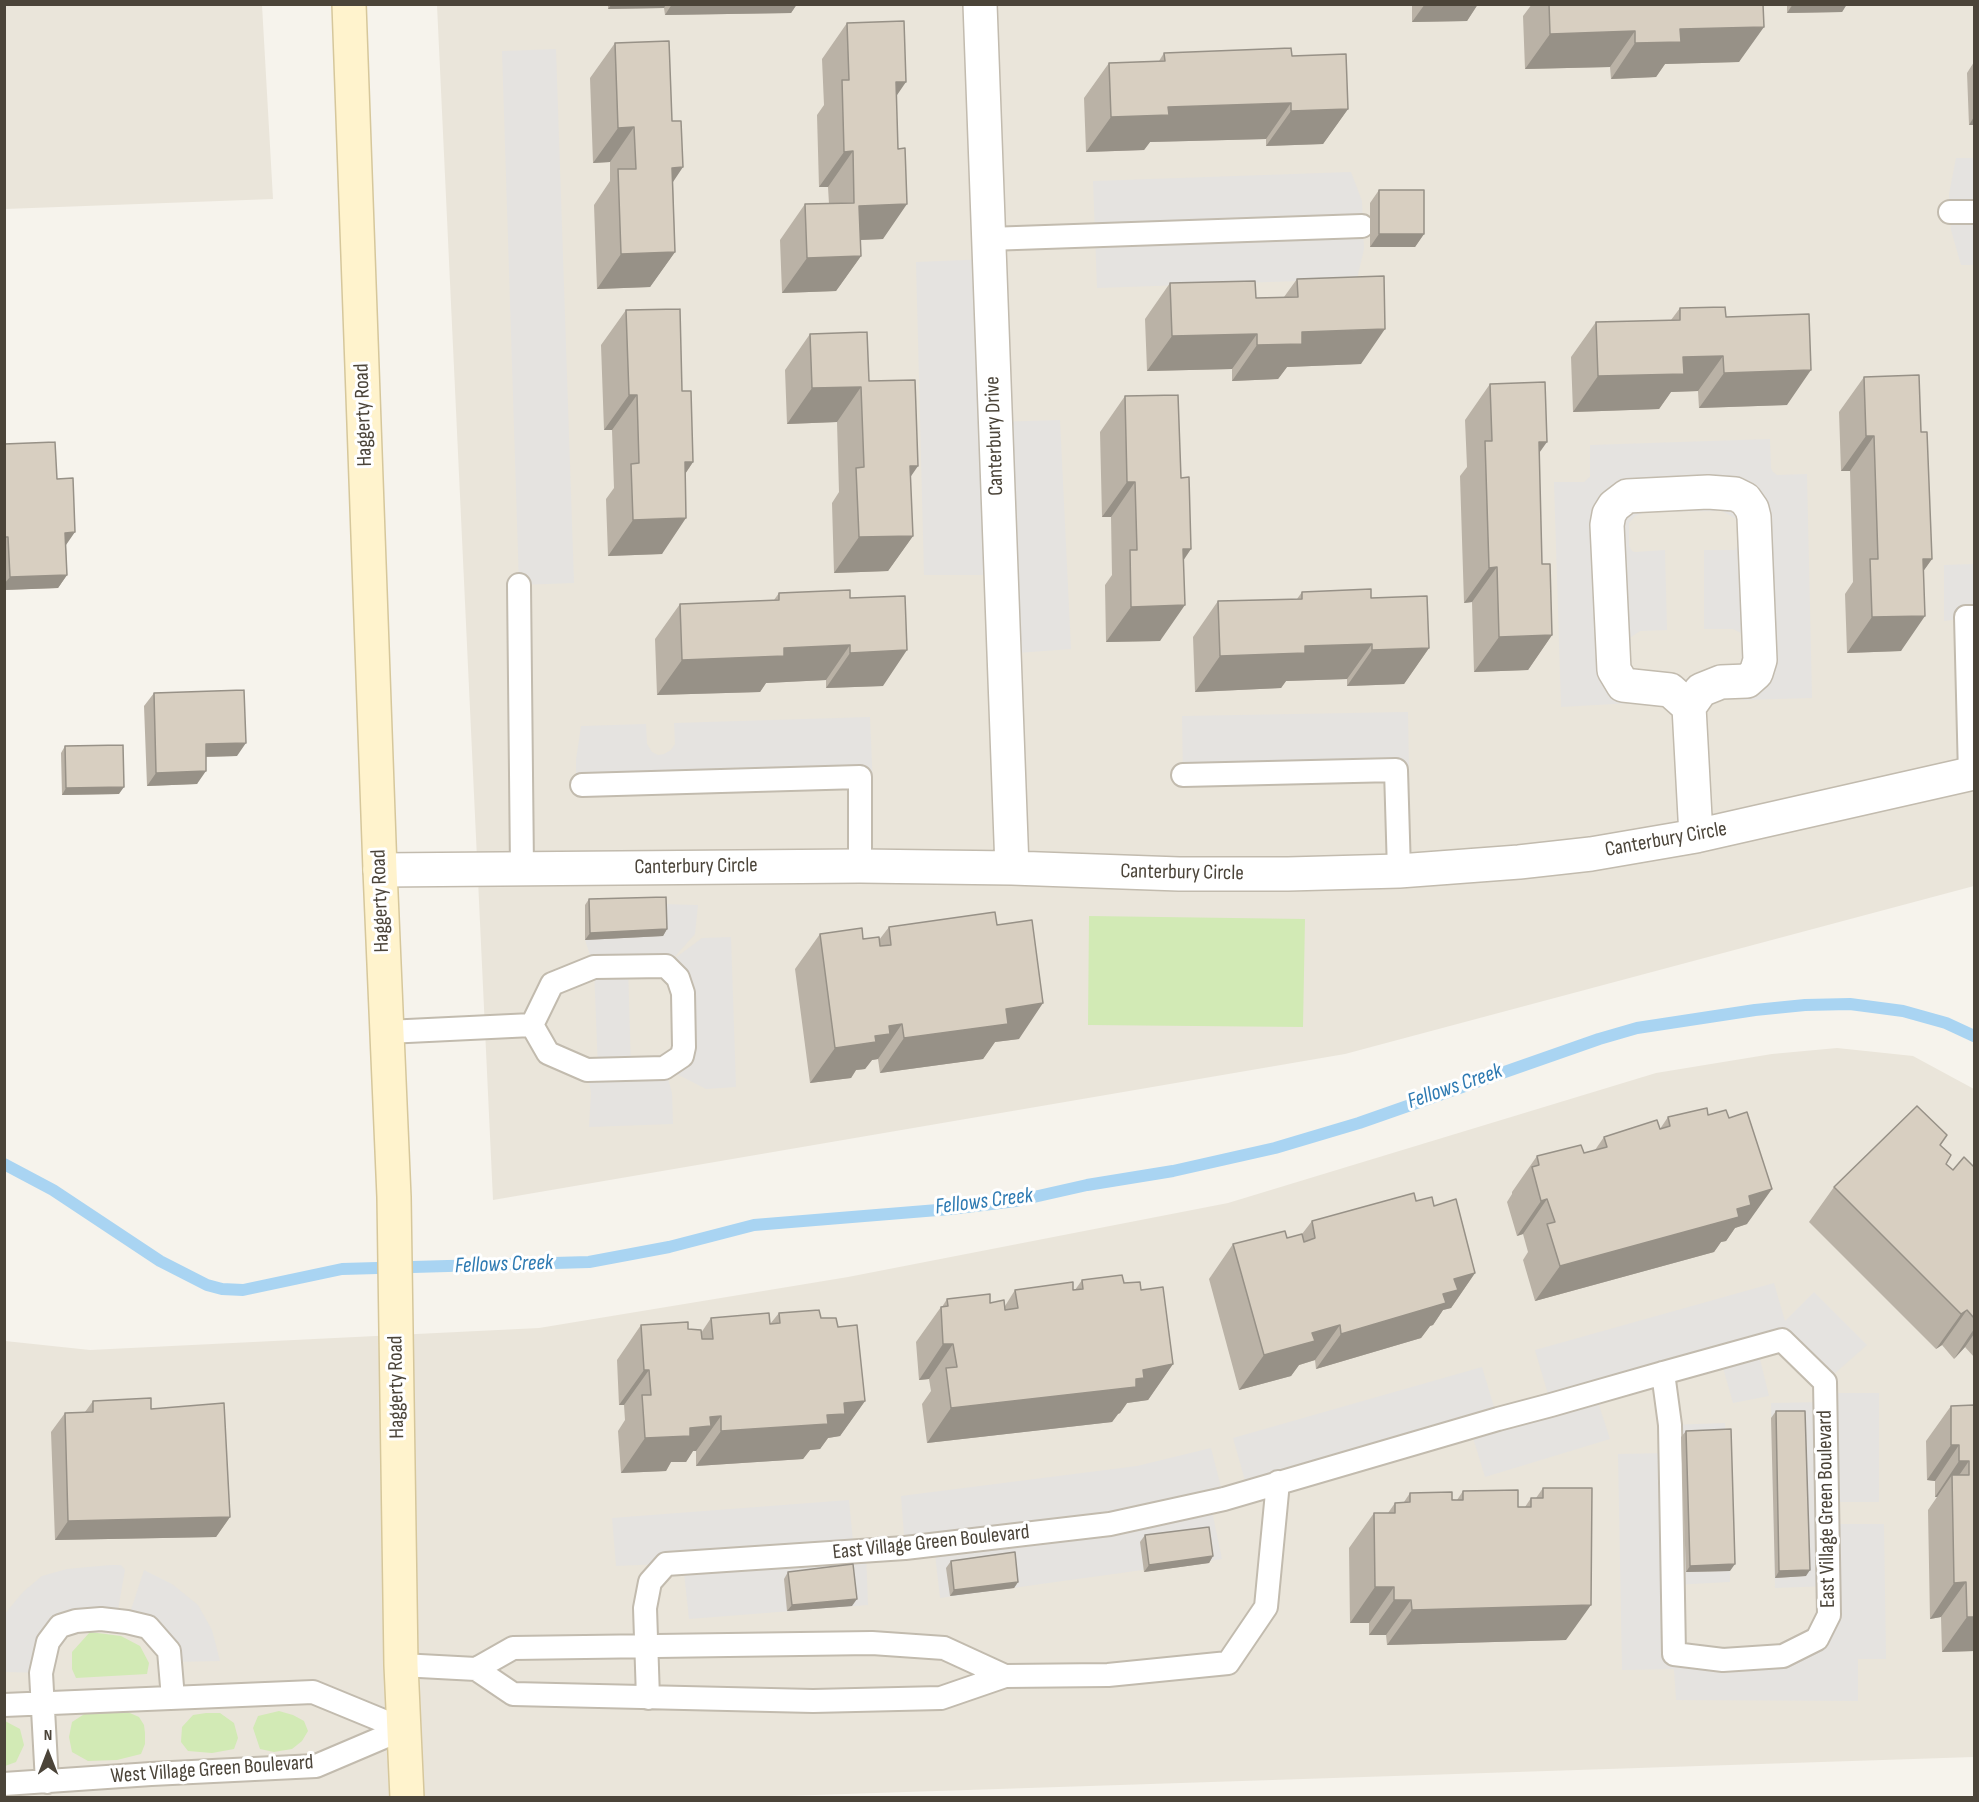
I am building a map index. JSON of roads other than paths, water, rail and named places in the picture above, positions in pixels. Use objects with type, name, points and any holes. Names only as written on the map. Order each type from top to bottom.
[{"type":"main road","name":"Haggerty Road","points":[[349,4],[394,1197],[401,1665],[406,1797]]},
{"type":"street","name":"Canterbury Drive","points":[[980,4],[1012,868]]},
{"type":"street","points":[[1689,707],[1670,690],[1623,685],[1614,670],[1607,525],[1609,514],[1614,506],[1628,496],[1735,494],[1745,500],[1752,509],[1754,517],[1760,660],[1756,673],[1747,681],[1721,682],[1701,690],[1689,707],[1696,836]]},
{"type":"street","name":"Canterbury Circle","points":[[380,870],[860,866],[1012,868],[1179,874],[1399,871],[1591,854],[1696,836],[1972,774]]},
{"type":"lane","points":[[1950,212],[1974,212]]},
{"type":"lane","points":[[988,239],[1362,226]]},
{"type":"lane","points":[[519,585],[522,868]]},
{"type":"lane","points":[[1972,774],[1966,617],[1974,617]]},
{"type":"lane","points":[[1183,775],[1396,770],[1399,871]]},
{"type":"lane","points":[[582,784],[860,777],[860,866]]},
{"type":"lane","points":[[666,966],[678,978],[683,993],[684,1047],[682,1056],[664,1068],[587,1070],[548,1053],[532,1025],[552,984],[594,967],[666,966]]},
{"type":"lane","points":[[387,1032],[532,1025]]},
{"type":"lane","name":"East Village Green Boulevard","points":[[648,1698],[645,1608],[650,1582],[666,1564],[895,1549],[1110,1524],[1224,1498],[1278,1482],[1663,1373],[1782,1340],[1825,1382],[1829,1615],[1817,1639],[1783,1656],[1723,1659],[1674,1654],[1670,1425],[1663,1373]]},
{"type":"lane","points":[[401,1665],[476,1669],[513,1695],[813,1701],[941,1698],[1005,1676],[1108,1675],[1228,1664],[1266,1607],[1278,1482]]},
{"type":"lane","points":[[47,1782],[41,1673],[48,1642],[60,1626],[76,1621],[101,1619],[148,1627],[169,1651],[173,1698]]},
{"type":"lane","points":[[476,1669],[513,1648],[872,1643],[944,1648],[1005,1676]]},
{"type":"lane","points":[[4,1705],[313,1692],[403,1729]]},
{"type":"lane","name":"West Village Green Boulevard","points":[[4,1784],[316,1766],[403,1729]]},
{"type":"waterway","name":"Fellows Creek","points":[[4,1164],[53,1190],[160,1261],[207,1285],[222,1289],[243,1290],[342,1269],[589,1262],[669,1247],[754,1225],[950,1209],[1016,1201],[1087,1185],[1173,1171],[1275,1148],[1359,1123],[1599,1039],[1637,1028],[1755,1010],[1805,1005],[1850,1004],[1903,1011],[1946,1023],[1974,1036]]}]
